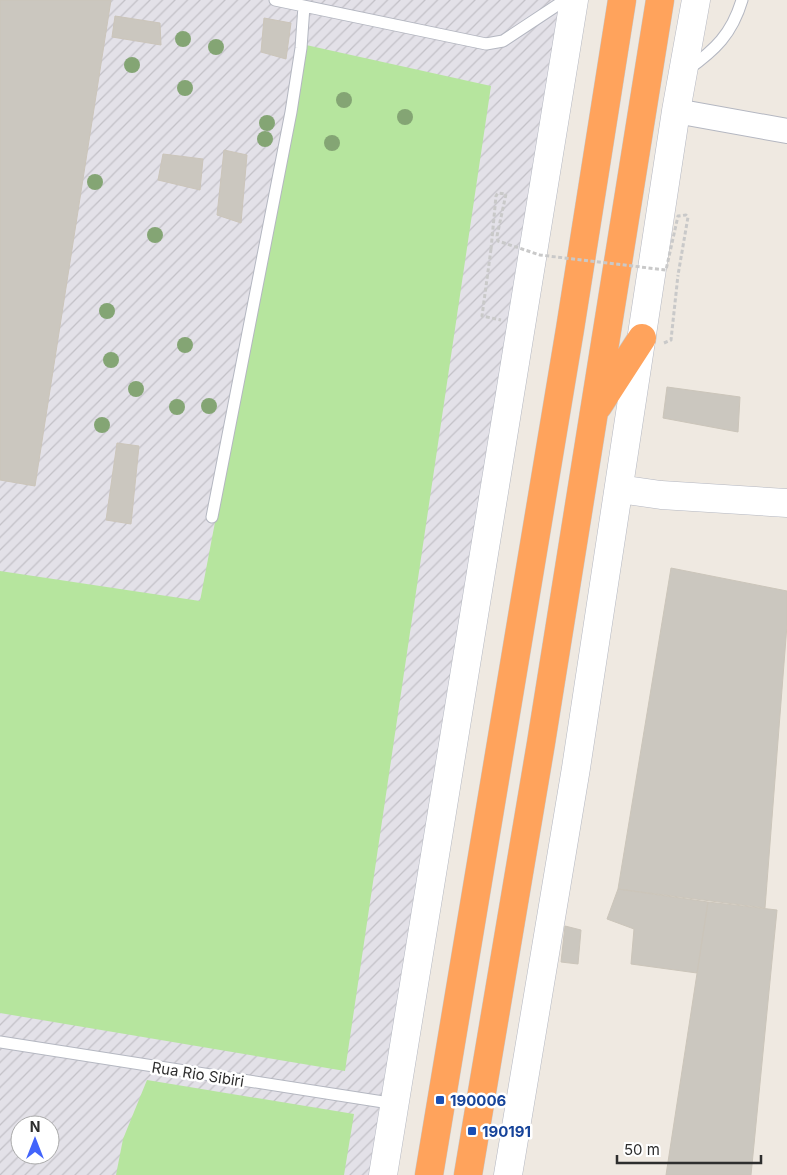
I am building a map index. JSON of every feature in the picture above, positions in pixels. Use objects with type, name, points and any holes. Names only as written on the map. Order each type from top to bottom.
[{"type":"highway","points":[[429,1175],[570,329],[622,0]]},
{"type":"highway","points":[[468,1175],[541,743],[660,0]]},
{"type":"highway","points":[[592,416],[642,338]]},
{"type":"main road","points":[[383,1175],[574,0]]},
{"type":"main road","points":[[508,1175],[576,768],[676,111],[696,0]]},
{"type":"main road","points":[[619,489],[661,495],[787,503]]},
{"type":"street","points":[[676,111],[787,131]]},
{"type":"lane","points":[[275,0],[486,44],[496,44],[503,41],[565,0]]},
{"type":"lane","points":[[683,72],[717,47],[730,30],[742,0]]},
{"type":"lane","points":[[212,517],[291,112],[301,48],[304,6]]},
{"type":"lane","name":"Rua Rio Sibiri","points":[[0,1042],[396,1104]]},
{"type":"path","points":[[522,324],[483,317],[496,196],[498,193],[506,195],[498,242],[540,255],[597,263],[666,270],[678,216],[686,215],[688,217],[678,275]]},
{"type":"shaded area","points":[[0,0],[575,0],[392,1175],[0,1175]]},
{"type":"green space","points":[[306,45],[491,86],[345,1071],[0,1013],[0,571],[200,601]]},
{"type":"green space","points":[[147,1080],[354,1114],[344,1175],[116,1175],[123,1139]]},
{"type":"building","points":[[0,0],[111,0],[35,486],[0,480]]},
{"type":"building","points":[[115,16],[160,23],[161,45],[112,37]]},
{"type":"building","points":[[264,18],[291,23],[286,59],[261,52]]},
{"type":"building","points":[[224,150],[247,155],[241,223],[217,215]]},
{"type":"building","points":[[163,154],[203,159],[200,190],[158,180]]},
{"type":"building","points":[[667,387],[740,397],[738,432],[663,418]]},
{"type":"building","points":[[117,443],[139,446],[131,524],[106,520]]},
{"type":"building","points":[[671,568],[787,591],[787,625],[765,908],[618,889]]},
{"type":"building","points":[[618,889],[708,902],[697,973],[631,964],[634,929],[607,919]]},
{"type":"building","points":[[708,902],[777,910],[751,1175],[666,1175]]},
{"type":"building","points":[[565,926],[581,930],[578,964],[561,962]]},
{"type":"place","name":"190006","points":[[440,1100]]},
{"type":"place","name":"190191","points":[[472,1131]]}]
